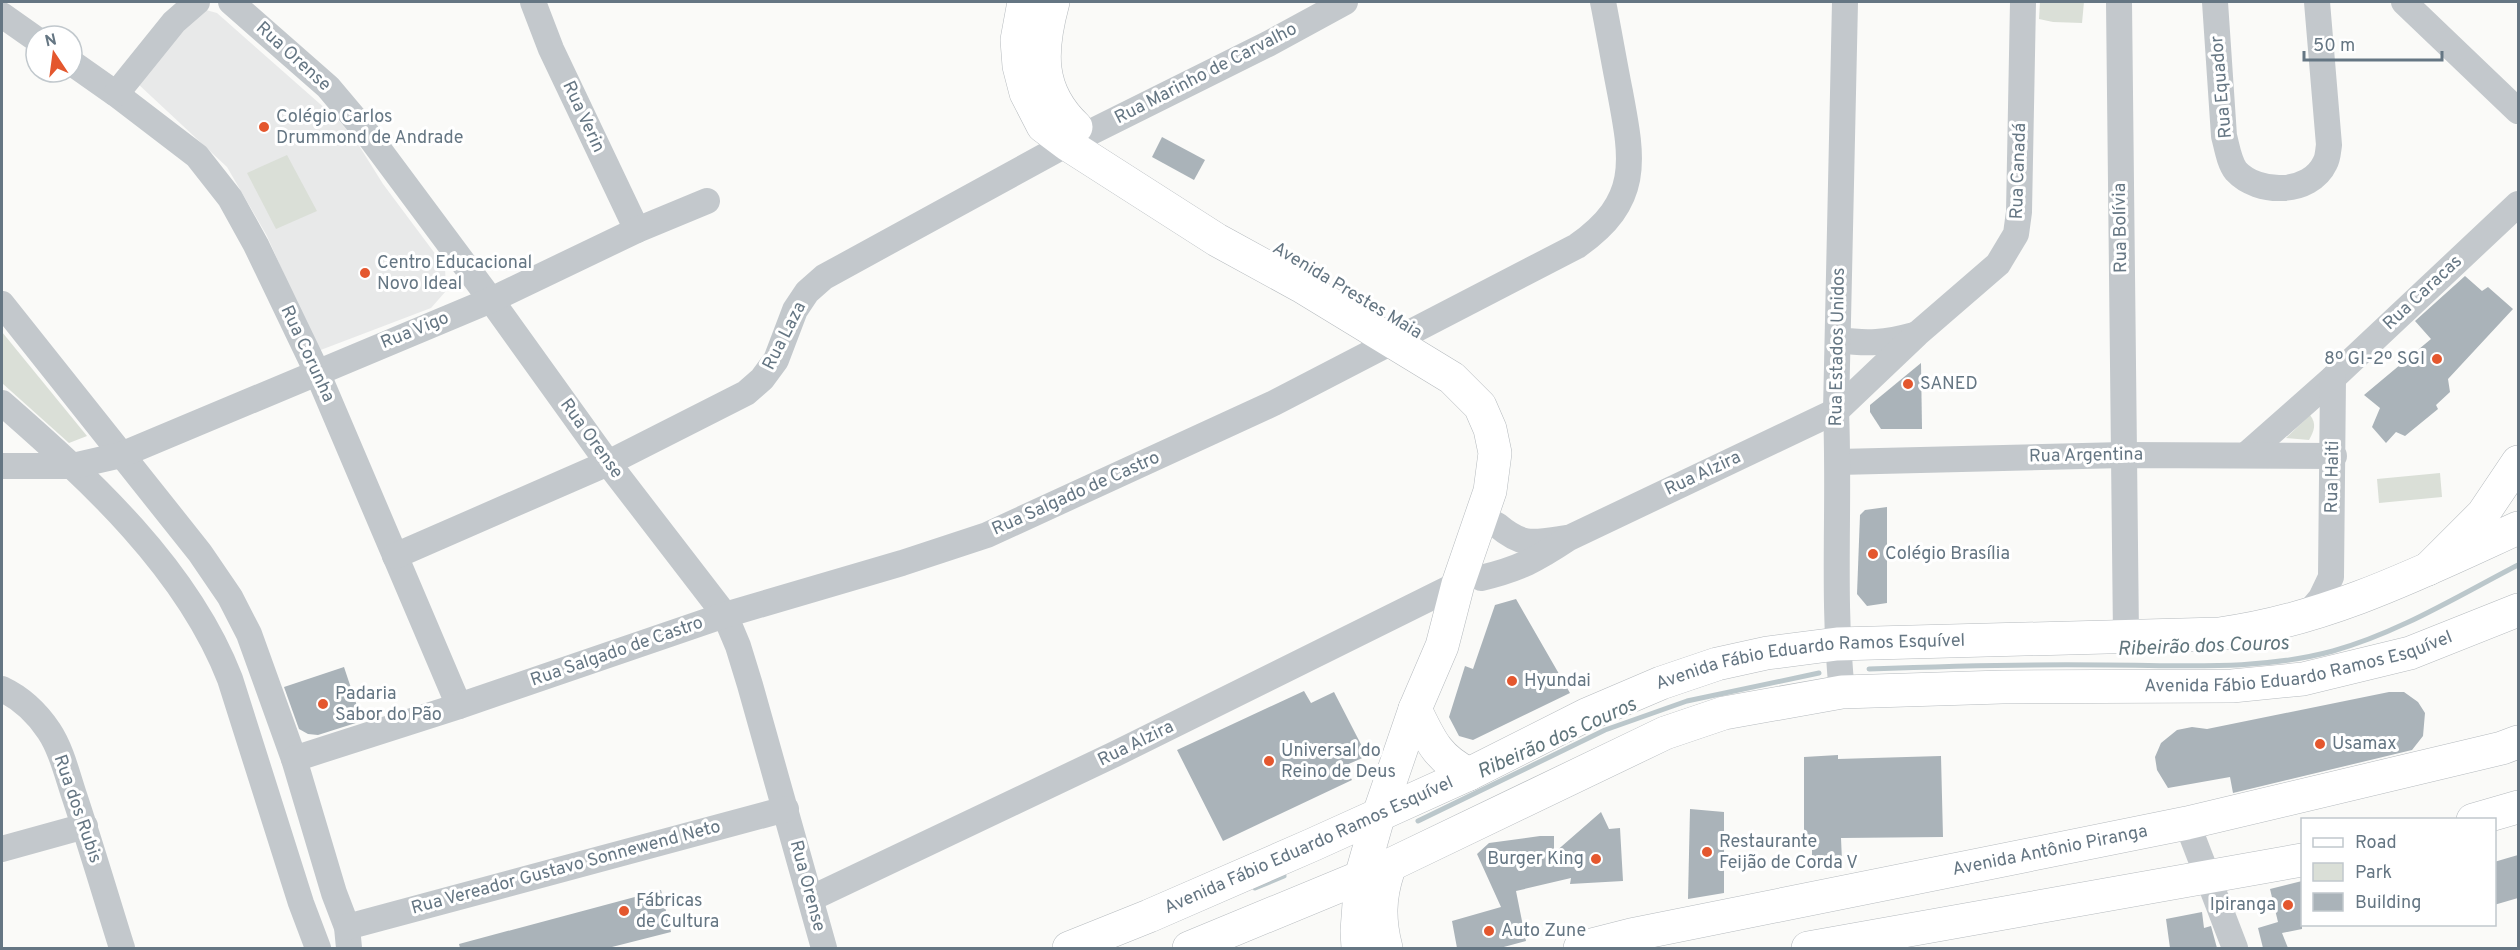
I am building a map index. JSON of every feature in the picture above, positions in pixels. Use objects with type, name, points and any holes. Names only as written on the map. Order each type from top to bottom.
[{"type":"main road","name":"Avenida Prestes Maia","points":[[1024,2],[1017,40],[1019,66],[1026,93],[1043,126],[1075,140],[1300,261],[1403,337],[1468,392],[1480,406],[1490,429],[1495,453],[1494,469],[1468,572],[1461,626],[1442,646],[1415,709],[1379,814],[1390,865],[1358,899],[1358,948]]},
{"type":"main road","name":"Avenida Prestes Maia","points":[[1053,2],[1043,61],[1048,86],[1075,140]]},
{"type":"main road","name":"Avenida Prestes Maia","points":[[1403,337],[1445,350],[1477,372],[1492,389],[1511,432],[1515,462],[1510,486],[1497,525],[1468,572]]},
{"type":"main road","points":[[2428,569],[2483,514],[2518,462]]},
{"type":"main road","name":"Avenida Fábio Eduardo Ramos Esquível","points":[[1069,948],[1159,912],[1469,774],[1586,715],[1661,683],[1726,662],[1767,653],[1837,644],[2218,634],[2255,630],[2305,617],[2362,598],[2518,528]]},
{"type":"main road","name":"Avenida Fábio Eduardo Ramos Esquível","points":[[1189,948],[1390,865],[1609,759],[1684,726],[1724,713],[1842,692],[2002,687],[2232,686],[2303,679],[2410,652],[2518,610]]},
{"type":"main road","points":[[1415,709],[1432,744],[1446,760],[1469,774]]},
{"type":"main road","name":"Avenida Antônio Piranga","points":[[1580,948],[2187,823],[2502,748],[2518,742]]},
{"type":"main road","points":[[2477,818],[2518,807]]},
{"type":"main road","points":[[1379,814],[1382,823],[1402,846],[1390,865],[1383,887],[1380,907],[1381,930],[1386,948]]},
{"type":"main road","points":[[1808,948],[2301,860]]},
{"type":"main road","points":[[1627,948],[1703,921]]},
{"type":"street","points":[[116,94],[174,22],[197,2]]},
{"type":"street","name":"Rua Orense","points":[[231,2],[328,87],[366,132],[608,463],[725,615],[750,685],[812,898],[824,948]]},
{"type":"street","name":"Rua Verin","points":[[533,2],[551,49],[637,230]]},
{"type":"street","name":"Rua Marinho de Carvalho","points":[[1075,140],[1268,44],[1345,2]]},
{"type":"street","name":"Rua Salgado de Castro","points":[[294,759],[459,706],[725,615],[902,563],[987,535],[1264,408],[1577,246],[1598,231],[1612,215],[1624,193],[1630,167],[1629,140],[1604,2]]},
{"type":"street","name":"Rua Estados Unidos","points":[[1842,692],[1837,644],[1836,411],[1845,2]]},
{"type":"street","name":"Rua Canadá","points":[[1836,411],[1917,334],[1998,264],[2016,234],[2019,212],[2023,2]]},
{"type":"street","name":"Rua Bolívia","points":[[2119,2],[2126,636]]},
{"type":"street","name":"Rua Equador","points":[[2215,2],[2224,136],[2229,156],[2236,171],[2253,183],[2283,188],[2295,187],[2307,182],[2325,165],[2329,145],[2317,2]]},
{"type":"street","points":[[2404,2],[2518,111]]},
{"type":"street","points":[[2,15],[24,31]]},
{"type":"street","name":"Rua Corunha","points":[[84,71],[197,156],[230,198],[256,245],[316,372],[459,706]]},
{"type":"street","name":"Rua Laza","points":[[395,556],[608,463],[746,393],[762,379],[776,360],[795,310],[807,292],[824,277],[1075,140]]},
{"type":"street","name":"Rua Vigo","points":[[2,466],[73,466],[121,455],[491,300],[637,230],[707,201]]},
{"type":"street","name":"Rua Caracas","points":[[2247,454],[2333,378],[2518,204]]},
{"type":"street","points":[[2,304],[200,553],[230,597],[249,634],[294,759],[348,938]]},
{"type":"street","name":"Rua Canadá","points":[[1838,340],[1878,344],[1917,334]]},
{"type":"street","name":"Rua Haiti","points":[[2305,617],[2321,598],[2331,577],[2333,378]]},
{"type":"street","points":[[2,403],[73,466],[170,572],[218,648],[230,679],[301,903],[318,948]]},
{"type":"street","name":"Rua Alzira","points":[[812,898],[1115,754],[1468,572],[1507,572],[1534,561],[1569,538],[1836,411]]},
{"type":"street","name":"Rua Argentina","points":[[1838,462],[2123,454],[2334,456]]},
{"type":"street","name":"Rua Alzira","points":[[1497,525],[1512,538],[1525,542],[1569,538]]},
{"type":"street","points":[[2331,577],[2345,589],[2362,598]]},
{"type":"street","name":"Rua dos Rubis","points":[[2,689],[13,694],[28,706],[49,732],[85,826],[122,948]]},
{"type":"street","name":"Rua Vereador Gustavo Sonnewend Neto","points":[[348,938],[786,810]]},
{"type":"street","points":[[2187,823],[2235,948]]},
{"type":"street","points":[[2,849],[85,826]]},
{"type":"street","points":[[301,903],[334,893]]},
{"type":"shaded area","points":[[206,10],[217,13],[336,118],[353,136],[383,184],[445,267],[446,291],[431,308],[318,351],[267,236],[227,167],[137,83],[194,12]]},
{"type":"green space","points":[[2040,2],[2084,2],[2082,23],[2039,19]]},
{"type":"green space","points":[[287,155],[317,211],[276,229],[247,173]]},
{"type":"green space","points":[[2,332],[87,436],[69,443],[2,383]]},
{"type":"green space","points":[[2310,415],[2314,421],[2314,428],[2309,440],[2286,438]]},
{"type":"green space","points":[[2440,473],[2442,497],[2379,503],[2377,479]]},
{"type":"building","points":[[1162,137],[1205,160],[1194,180],[1152,157]]},
{"type":"building","name":"8º GI-2º SGI","points":[[2465,276],[2482,291],[2488,287],[2513,309],[2448,379],[2450,392],[2436,405],[2438,409],[2405,436],[2396,432],[2386,443],[2372,427],[2380,408],[2364,395],[2431,339],[2415,321]]},
{"type":"building","name":"SANED","points":[[1921,363],[1922,429],[1881,429],[1870,412],[1870,405]]},
{"type":"building","name":"Colégio Brasília","points":[[1887,507],[1887,603],[1867,606],[1857,594],[1860,515],[1865,510]]},
{"type":"building","name":"Hyundai","points":[[1516,599],[1570,693],[1473,740],[1459,736],[1449,717],[1465,666],[1473,669],[1495,605]]},
{"type":"building","name":"Padaria Sabor do Pão","points":[[344,667],[362,721],[318,735],[308,734],[299,729],[284,687]]},
{"type":"building","name":"Universal do Reino de Deus","points":[[1304,691],[1311,703],[1334,692],[1367,756],[1344,766],[1352,780],[1223,841],[1177,750]]},
{"type":"building","name":"Usamax","points":[[2389,692],[2404,692],[2418,702],[2425,713],[2423,736],[2412,750],[2233,793],[2230,777],[2168,788],[2157,770],[2155,757],[2161,743],[2177,730],[2192,727],[2207,729]]},
{"type":"building","points":[[1838,755],[1838,759],[1941,756],[1943,837],[1841,838],[1842,861],[1816,859],[1812,855],[1812,839],[1804,838],[1804,757]]},
{"type":"building","name":"Restaurante Feijão de Corda V","points":[[1690,809],[1724,812],[1724,893],[1688,899]]},
{"type":"building","points":[[1601,812],[1609,829],[1620,828],[1623,881],[1570,884],[1571,878],[1516,891],[1526,941],[1500,948],[1457,948],[1452,921],[1501,907],[1477,854],[1489,843],[1540,836],[1554,836],[1554,853]]},
{"type":"building","points":[[2518,855],[2518,898],[2496,904],[2496,861]]},
{"type":"building","name":"Ipiranga","points":[[2301,881],[2302,929],[2282,933],[2288,948],[2263,948],[2258,928],[2278,922],[2270,889]]},
{"type":"building","name":"Fábricas de Cultura","points":[[661,890],[671,932],[608,948],[460,948],[459,944]]},
{"type":"building","points":[[2202,912],[2204,928],[2211,926],[2217,948],[2170,948],[2166,919]]},
{"type":"waterway","name":"Ribeirão dos Couros","points":[[1869,669],[2017,665],[2220,666],[2277,662],[2333,651],[2381,634],[2427,613],[2518,565]]},
{"type":"waterway","name":"Ribeirão dos Couros","points":[[1418,821],[1605,730],[1687,701],[1819,673]]},
{"type":"waterway","name":"Ribeirão dos Couros","points":[[1255,888],[1284,876]]},
{"type":"place","name":"Colégio Carlos Drummond de Andrade","points":[[264,127]]},
{"type":"place","name":"Centro Educacional Novo Ideal","points":[[365,273]]},
{"type":"place","name":"8º GI-2º SGI","points":[[2437,359]]},
{"type":"place","name":"SANED","points":[[1908,384]]},
{"type":"place","name":"Colégio Brasília","points":[[1873,554]]},
{"type":"place","name":"Hyundai","points":[[1512,681]]},
{"type":"place","name":"Padaria Sabor do Pão","points":[[323,704]]},
{"type":"place","name":"Usamax","points":[[2320,744]]},
{"type":"place","name":"Universal do Reino de Deus","points":[[1269,761]]},
{"type":"place","name":"Restaurante Feijão de Corda V","points":[[1707,852]]},
{"type":"place","name":"Burger King","points":[[1596,859]]},
{"type":"place","name":"Ipiranga","points":[[2288,905]]},
{"type":"place","name":"Fábricas de Cultura","points":[[624,911]]},
{"type":"place","name":"Auto Zune","points":[[1489,931]]}]
